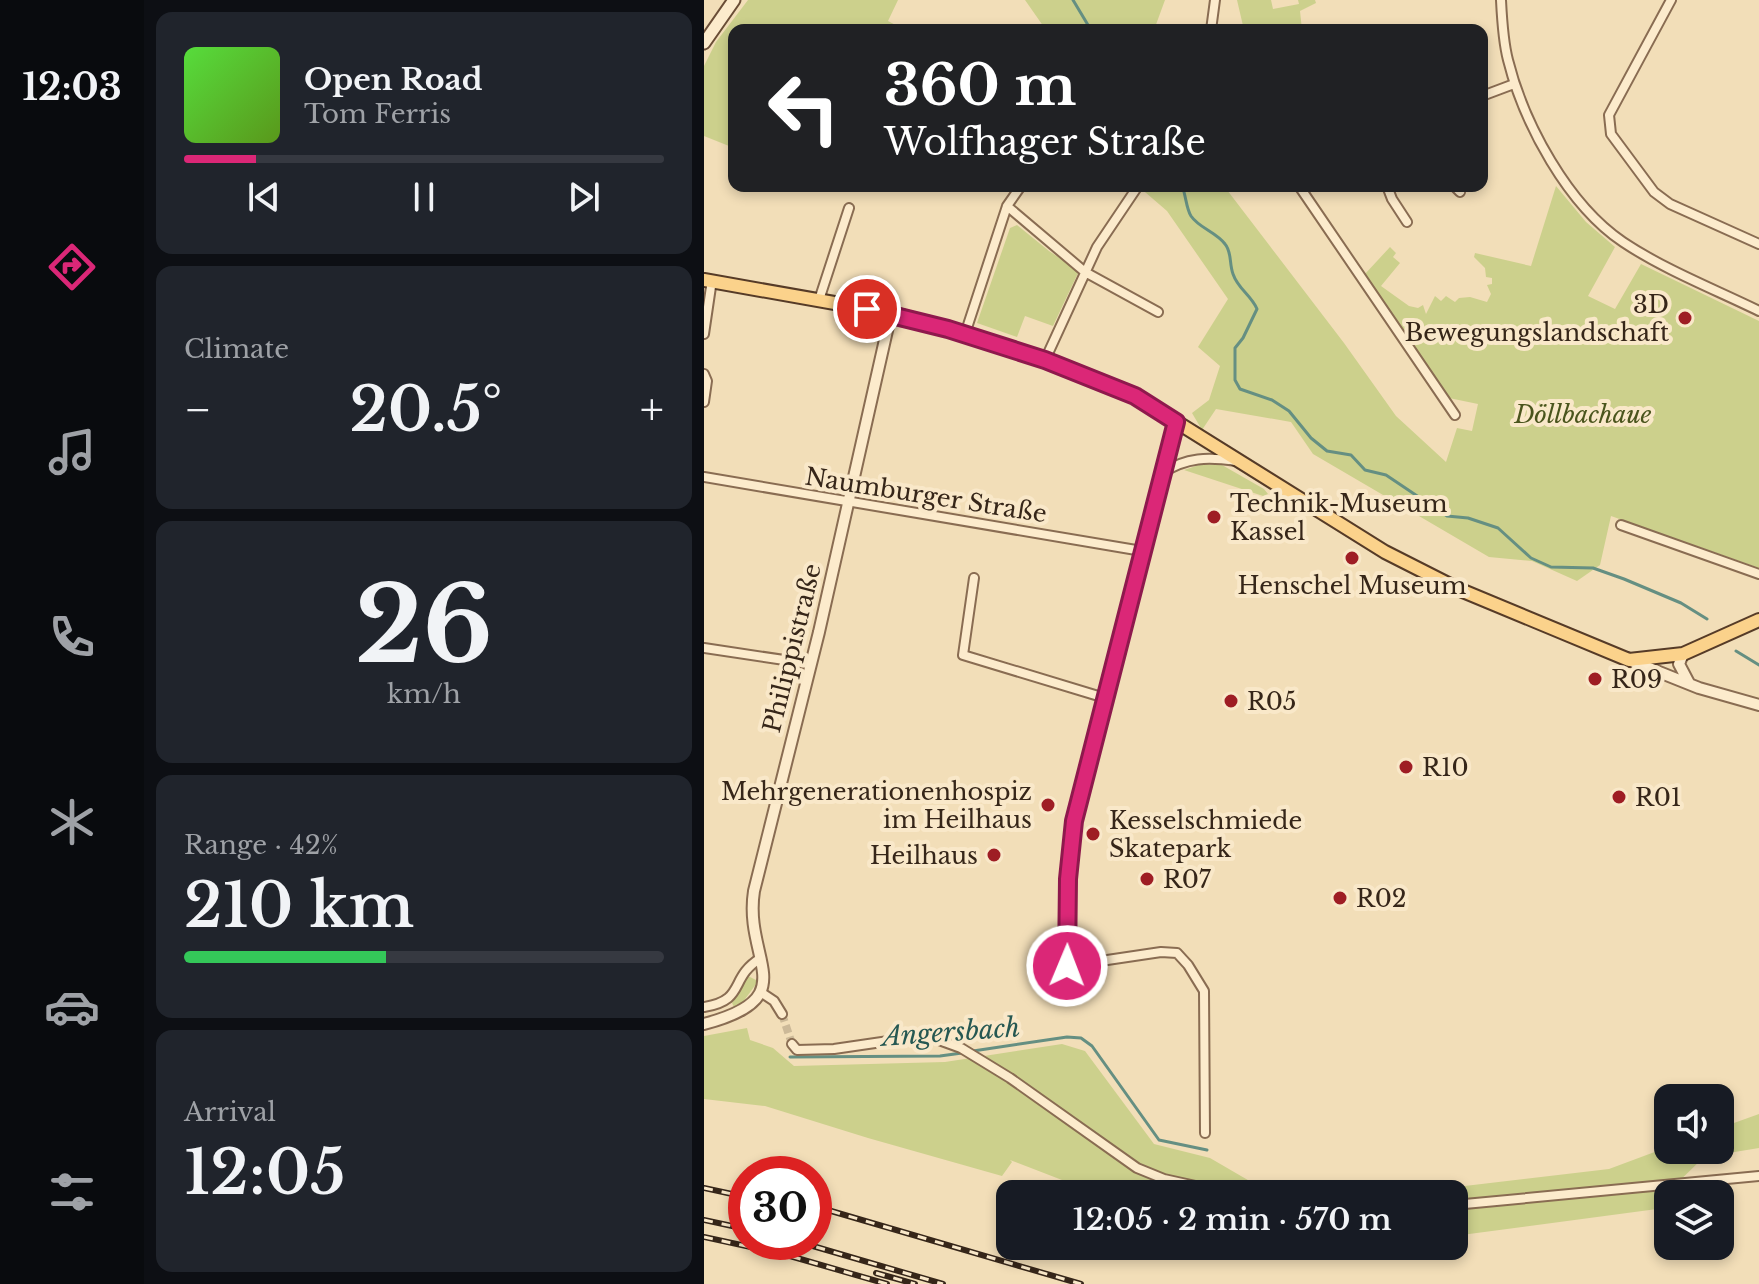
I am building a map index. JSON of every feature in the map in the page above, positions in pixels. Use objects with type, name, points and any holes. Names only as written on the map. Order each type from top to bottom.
[{"type":"main road","points":[[704,43],[734,0]]},
{"type":"main road","points":[[708,280],[891,313],[1045,360],[1135,396],[1363,540],[1419,570],[1629,660],[1683,654],[1759,620]]},
{"type":"street","points":[[1212,24],[1215,0]]},
{"type":"street","points":[[1501,0],[1507,57],[1514,84],[1537,136],[1590,214],[1620,240],[1653,260],[1759,311]]},
{"type":"street","points":[[1671,0],[1609,115],[1611,134],[1654,192],[1670,204],[1759,244]]},
{"type":"street","points":[[1488,94],[1514,84]]},
{"type":"street","points":[[965,334],[1007,206],[1017,192]]},
{"type":"street","points":[[1045,360],[1097,247],[1134,192]]},
{"type":"street","points":[[1303,192],[1455,415]]},
{"type":"street","points":[[1389,192],[1407,222]]},
{"type":"street","points":[[1007,206],[1085,272],[1158,312]]},
{"type":"street","points":[[819,300],[849,208]]},
{"type":"street","points":[[704,334],[708,280]]},
{"type":"street","name":"Philippistraße","points":[[762,993],[766,978],[752,925],[754,891],[811,664],[891,313]]},
{"type":"street","points":[[704,374],[707,381],[704,402]]},
{"type":"street","points":[[1176,422],[1074,821],[1068,879],[1067,966],[1161,952],[1177,953],[1188,965],[1204,991],[1205,1133]]},
{"type":"street","points":[[1161,474],[1175,464],[1190,460],[1217,458],[1237,462]]},
{"type":"street","name":"Naumburger Straße","points":[[704,477],[1142,551]]},
{"type":"street","points":[[1621,525],[1759,574]]},
{"type":"street","points":[[974,578],[963,655],[1105,698]]},
{"type":"street","points":[[704,648],[811,664]]},
{"type":"street","points":[[1683,654],[1679,664],[1690,685]]},
{"type":"street","points":[[1629,660],[1690,685],[1759,705]]},
{"type":"street","points":[[704,1007],[722,1004],[730,998],[742,973],[761,958]]},
{"type":"street","points":[[704,1024],[743,1010],[762,993],[774,1001],[782,1014]]},
{"type":"street","points":[[792,1044],[797,1050],[834,1049],[916,1037],[939,1040],[961,1048],[992,1067],[1137,1168],[1169,1180]]},
{"type":"street","points":[[1468,1204],[1759,1176]]},
{"type":"green space","points":[[748,0],[898,0],[888,21],[894,24],[730,24]]},
{"type":"green space","points":[[1025,0],[1165,0],[1156,24],[1042,24]]},
{"type":"green space","points":[[1237,0],[1271,0],[1273,9],[1299,4],[1298,0],[1315,0],[1316,3],[1300,11],[1301,24],[1243,24]]},
{"type":"green space","points":[[728,26],[728,146],[704,136],[704,66]]},
{"type":"green space","name":"Döllbachaue","points":[[1556,186],[1586,222],[1615,247],[1588,296],[1615,309],[1641,264],[1759,321],[1759,568],[1611,516],[1600,565],[1577,581],[1532,561],[1489,557],[1313,454],[1291,422],[1216,409],[1202,430],[1192,413],[1209,400],[1220,366],[1198,347],[1228,299],[1167,211],[1145,192],[1229,192],[1396,416],[1446,462],[1457,428],[1472,431],[1478,404],[1449,398],[1365,274],[1390,247],[1396,253],[1393,257],[1400,263],[1381,286],[1409,306],[1418,308],[1423,305],[1426,314],[1435,296],[1441,301],[1446,296],[1455,302],[1459,298],[1470,297],[1487,302],[1491,294],[1487,285],[1492,284],[1492,278],[1486,277],[1485,268],[1474,257],[1475,253],[1531,266]]},
{"type":"green space","points":[[1017,225],[1079,271],[1053,326],[1025,316],[1017,337],[977,323],[1010,228]]},
{"type":"green space","points":[[1202,464],[1222,465],[1268,494],[1263,496],[1184,470]]},
{"type":"green space","points":[[748,976],[756,980],[756,984],[743,1002],[734,1007],[732,1003]]},
{"type":"green space","points":[[747,1028],[750,1040],[773,1048],[794,1066],[945,1062],[1062,1044],[1085,1051],[1154,1144],[1210,1158],[1248,1180],[1062,1180],[1010,1160],[1012,1162],[1002,1176],[765,1106],[704,1099],[704,1036]]},
{"type":"green space","points":[[1759,1114],[1759,1148],[1734,1152],[1734,1123]]},
{"type":"green space","points":[[1654,1152],[1654,1164],[1697,1164],[1680,1180],[1654,1180],[1654,1209],[1468,1234],[1468,1186],[1609,1169]]},
{"type":"waterway","points":[[1073,0],[1087,24]]},
{"type":"waterway","points":[[1184,192],[1191,216],[1225,244],[1235,279],[1257,309],[1235,348],[1235,380],[1240,389],[1272,400],[1289,411],[1311,438],[1327,451],[1351,455],[1365,470],[1386,475],[1447,516],[1468,518],[1498,528],[1531,558],[1551,567],[1593,568],[1681,603],[1707,619]]},
{"type":"waterway","points":[[1736,651],[1759,665]]},
{"type":"waterway","name":"Angersbach","points":[[973,1051],[1067,1037],[1081,1038],[1092,1046],[1159,1140],[1207,1150]]},
{"type":"waterway","name":"Angersbach","points":[[790,1057],[940,1056],[962,1053]]},
{"type":"tunnel","points":[[782,1014],[792,1044]]},
{"type":"railway","points":[[704,1188],[728,1193]]},
{"type":"railway","points":[[832,1211],[1081,1284]]},
{"type":"railway","points":[[704,1220],[728,1225]]},
{"type":"railway","points":[[704,1237],[783,1254],[887,1284]]},
{"type":"railway","points":[[832,1252],[943,1284]]},
{"type":"railway","points":[[876,1273],[915,1284]]},
{"type":"place","name":"3D Bewegungslandschaft","points":[[1685,318]]},
{"type":"place","name":"Technik-Museum Kassel","points":[[1214,517]]},
{"type":"place","name":"Henschel Museum","points":[[1352,558]]},
{"type":"place","name":"R09","points":[[1595,679]]},
{"type":"place","name":"R05","points":[[1231,701]]},
{"type":"place","name":"R10","points":[[1406,767]]},
{"type":"place","name":"R01","points":[[1619,797]]},
{"type":"place","name":"Mehrgenerationenhospiz im Heilhaus","points":[[1048,805]]},
{"type":"place","name":"Kesselschmiede Skatepark","points":[[1093,834]]},
{"type":"place","name":"Heilhaus","points":[[994,855]]},
{"type":"place","name":"R07","points":[[1147,879]]},
{"type":"place","name":"R02","points":[[1340,898]]},
{"type":"route","points":[[867,309],[948,329],[1045,360],[1135,396],[1176,422],[1074,821],[1068,879],[1067,966]]}]
